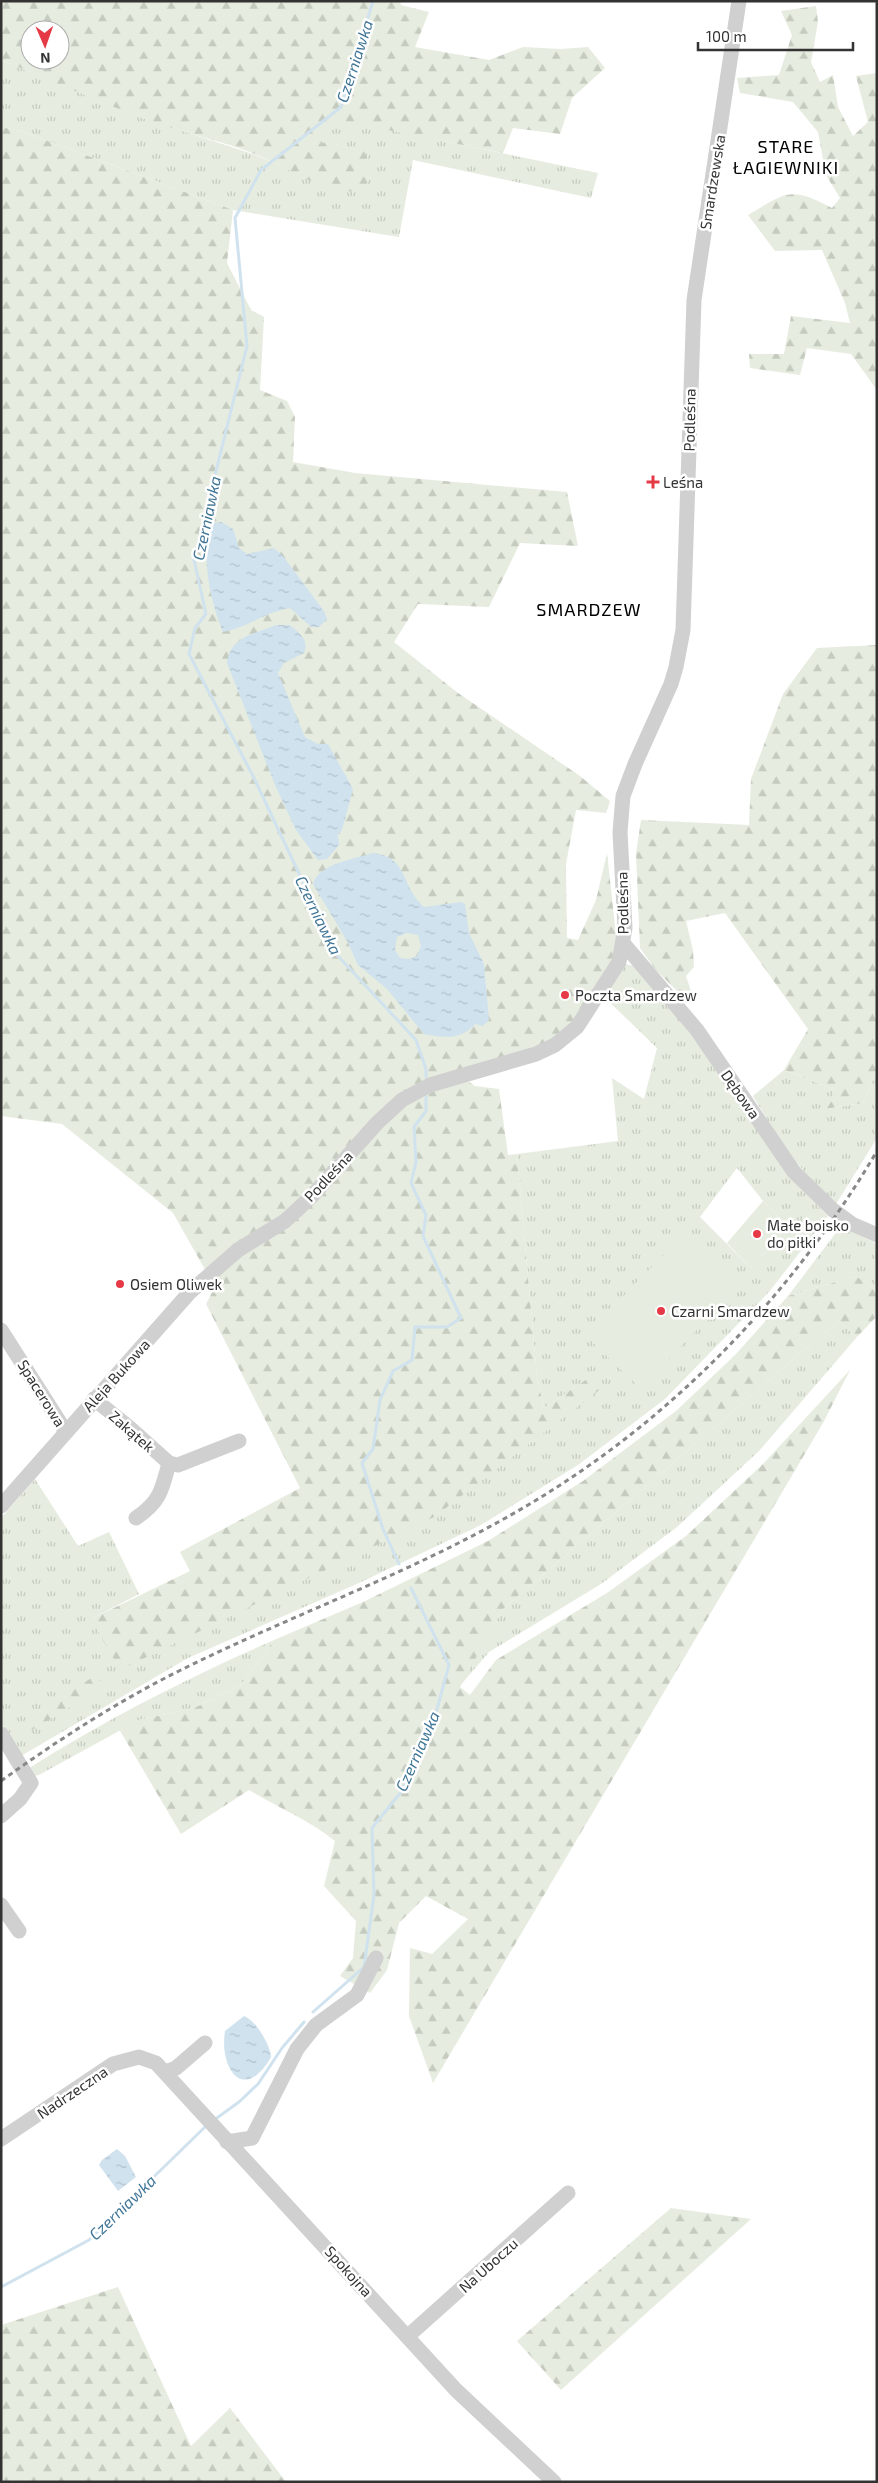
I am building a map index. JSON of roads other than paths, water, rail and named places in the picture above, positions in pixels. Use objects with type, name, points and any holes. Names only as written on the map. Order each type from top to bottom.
[{"type":"street","name":"Smardzewska","points":[[690,362],[694,300],[739,1]]},
{"type":"street","name":"Podleśna","points":[[238,1250],[266,1234],[296,1211],[402,1100],[430,1085],[536,1054],[565,1038],[587,1013],[619,962],[625,928],[620,825],[624,796],[635,764],[670,684],[676,667],[683,630],[690,362]]},
{"type":"street","name":"Dębowa","points":[[623,943],[648,970],[696,1030],[794,1172],[852,1224],[877,1235]]},
{"type":"street","points":[[619,962],[648,970]]},
{"type":"street","name":"Aleja Bukowa","points":[[1,1506],[185,1297],[238,1250]]},
{"type":"street","name":"Spacerowa","points":[[1,1330],[66,1432]]},
{"type":"street","name":"Zakątek","points":[[94,1399],[169,1463],[178,1465],[239,1441]]},
{"type":"street","name":"Zakątek","points":[[136,1518],[153,1506],[160,1496],[169,1463]]},
{"type":"street","points":[[1,1734],[31,1783],[20,1799],[1,1816]]},
{"type":"street","points":[[1,1905],[19,1931]]},
{"type":"street","points":[[252,2168],[252,2138],[297,2049],[316,2025],[357,1995],[376,1958]]},
{"type":"street","points":[[165,2072],[176,2068],[205,2043]]},
{"type":"street","name":"Nadrzeczna","points":[[1,2138],[113,2064],[131,2058],[147,2059]]},
{"type":"street","name":"Spokojna","points":[[147,2059],[165,2072],[227,2142],[456,2390],[553,2481]]},
{"type":"street","points":[[227,2142],[252,2138]]},
{"type":"street","name":"Na Uboczu","points":[[408,2336],[568,2193]]},
{"type":"water","points":[[221,522],[233,529],[239,548],[247,554],[274,548],[283,556],[324,611],[327,619],[319,627],[311,627],[290,608],[223,632],[214,607],[207,563],[208,535],[212,523]]},
{"type":"water","points":[[276,625],[290,625],[304,640],[304,653],[284,663],[278,673],[305,737],[318,744],[328,744],[353,789],[342,830],[338,835],[339,845],[327,859],[318,860],[296,830],[275,785],[227,663],[229,654],[238,642],[252,634]]},
{"type":"water","points":[[373,853],[393,860],[399,866],[416,899],[424,907],[461,902],[465,904],[469,933],[484,964],[489,1020],[483,1026],[475,1024],[465,1033],[452,1036],[424,1034],[387,989],[358,965],[347,941],[313,884],[316,877],[329,867]],"holes":[[[407,933],[418,935],[421,946],[417,956],[410,959],[400,958],[395,950],[397,937]]]},
{"type":"water","points":[[244,2016],[262,2034],[271,2057],[261,2071],[252,2078],[243,2079],[236,2076],[230,2068],[224,2045],[225,2031]]},
{"type":"water","points":[[117,2149],[125,2156],[136,2177],[118,2191],[99,2165],[102,2160]]},
{"type":"waterway","name":"Czerniawka","points":[[373,1],[341,107],[261,170],[235,218],[247,346],[194,560],[206,614],[195,628],[189,654],[253,776],[338,956],[416,1040],[426,1069],[426,1077]]},
{"type":"waterway","name":"Czerniawka","points":[[399,1564],[383,1529],[362,1463],[373,1449],[380,1400],[393,1371],[412,1360],[415,1327],[447,1327],[461,1318],[423,1236],[426,1215],[411,1183],[416,1162],[414,1127],[426,1111],[426,1097]]},
{"type":"waterway","name":"Czerniawka","points":[[313,2012],[364,1967],[374,1895],[372,1828],[401,1792],[434,1720],[449,1665],[411,1588]]},
{"type":"waterway","name":"Czerniawka","points":[[214,2120],[239,2102],[258,2084],[282,2048],[304,2022]]},
{"type":"waterway","name":"Czerniawka","points":[[1,2287],[89,2240],[206,2126]]},
{"type":"railway","points":[[1,1781],[69,1734],[140,1691],[229,1647],[431,1557],[470,1537],[565,1482],[619,1444],[669,1403],[717,1358],[762,1310],[803,1260],[842,1207],[877,1151]]},
{"type":"place","name":"Leśna","points":[[653,482]]},
{"type":"place","name":"Poczta Smardzew","points":[[565,995]]},
{"type":"place","name":"Małe boisko do piłki","points":[[757,1234]]},
{"type":"place","name":"Osiem Oliwek","points":[[120,1284]]},
{"type":"place","name":"Czarni Smardzew","points":[[661,1311]]},
{"type":"district","name":"STARE ŁAGIEWNIKI","points":[[786,156]]},
{"type":"district","name":"SMARDZEW","points":[[589,609]]}]
